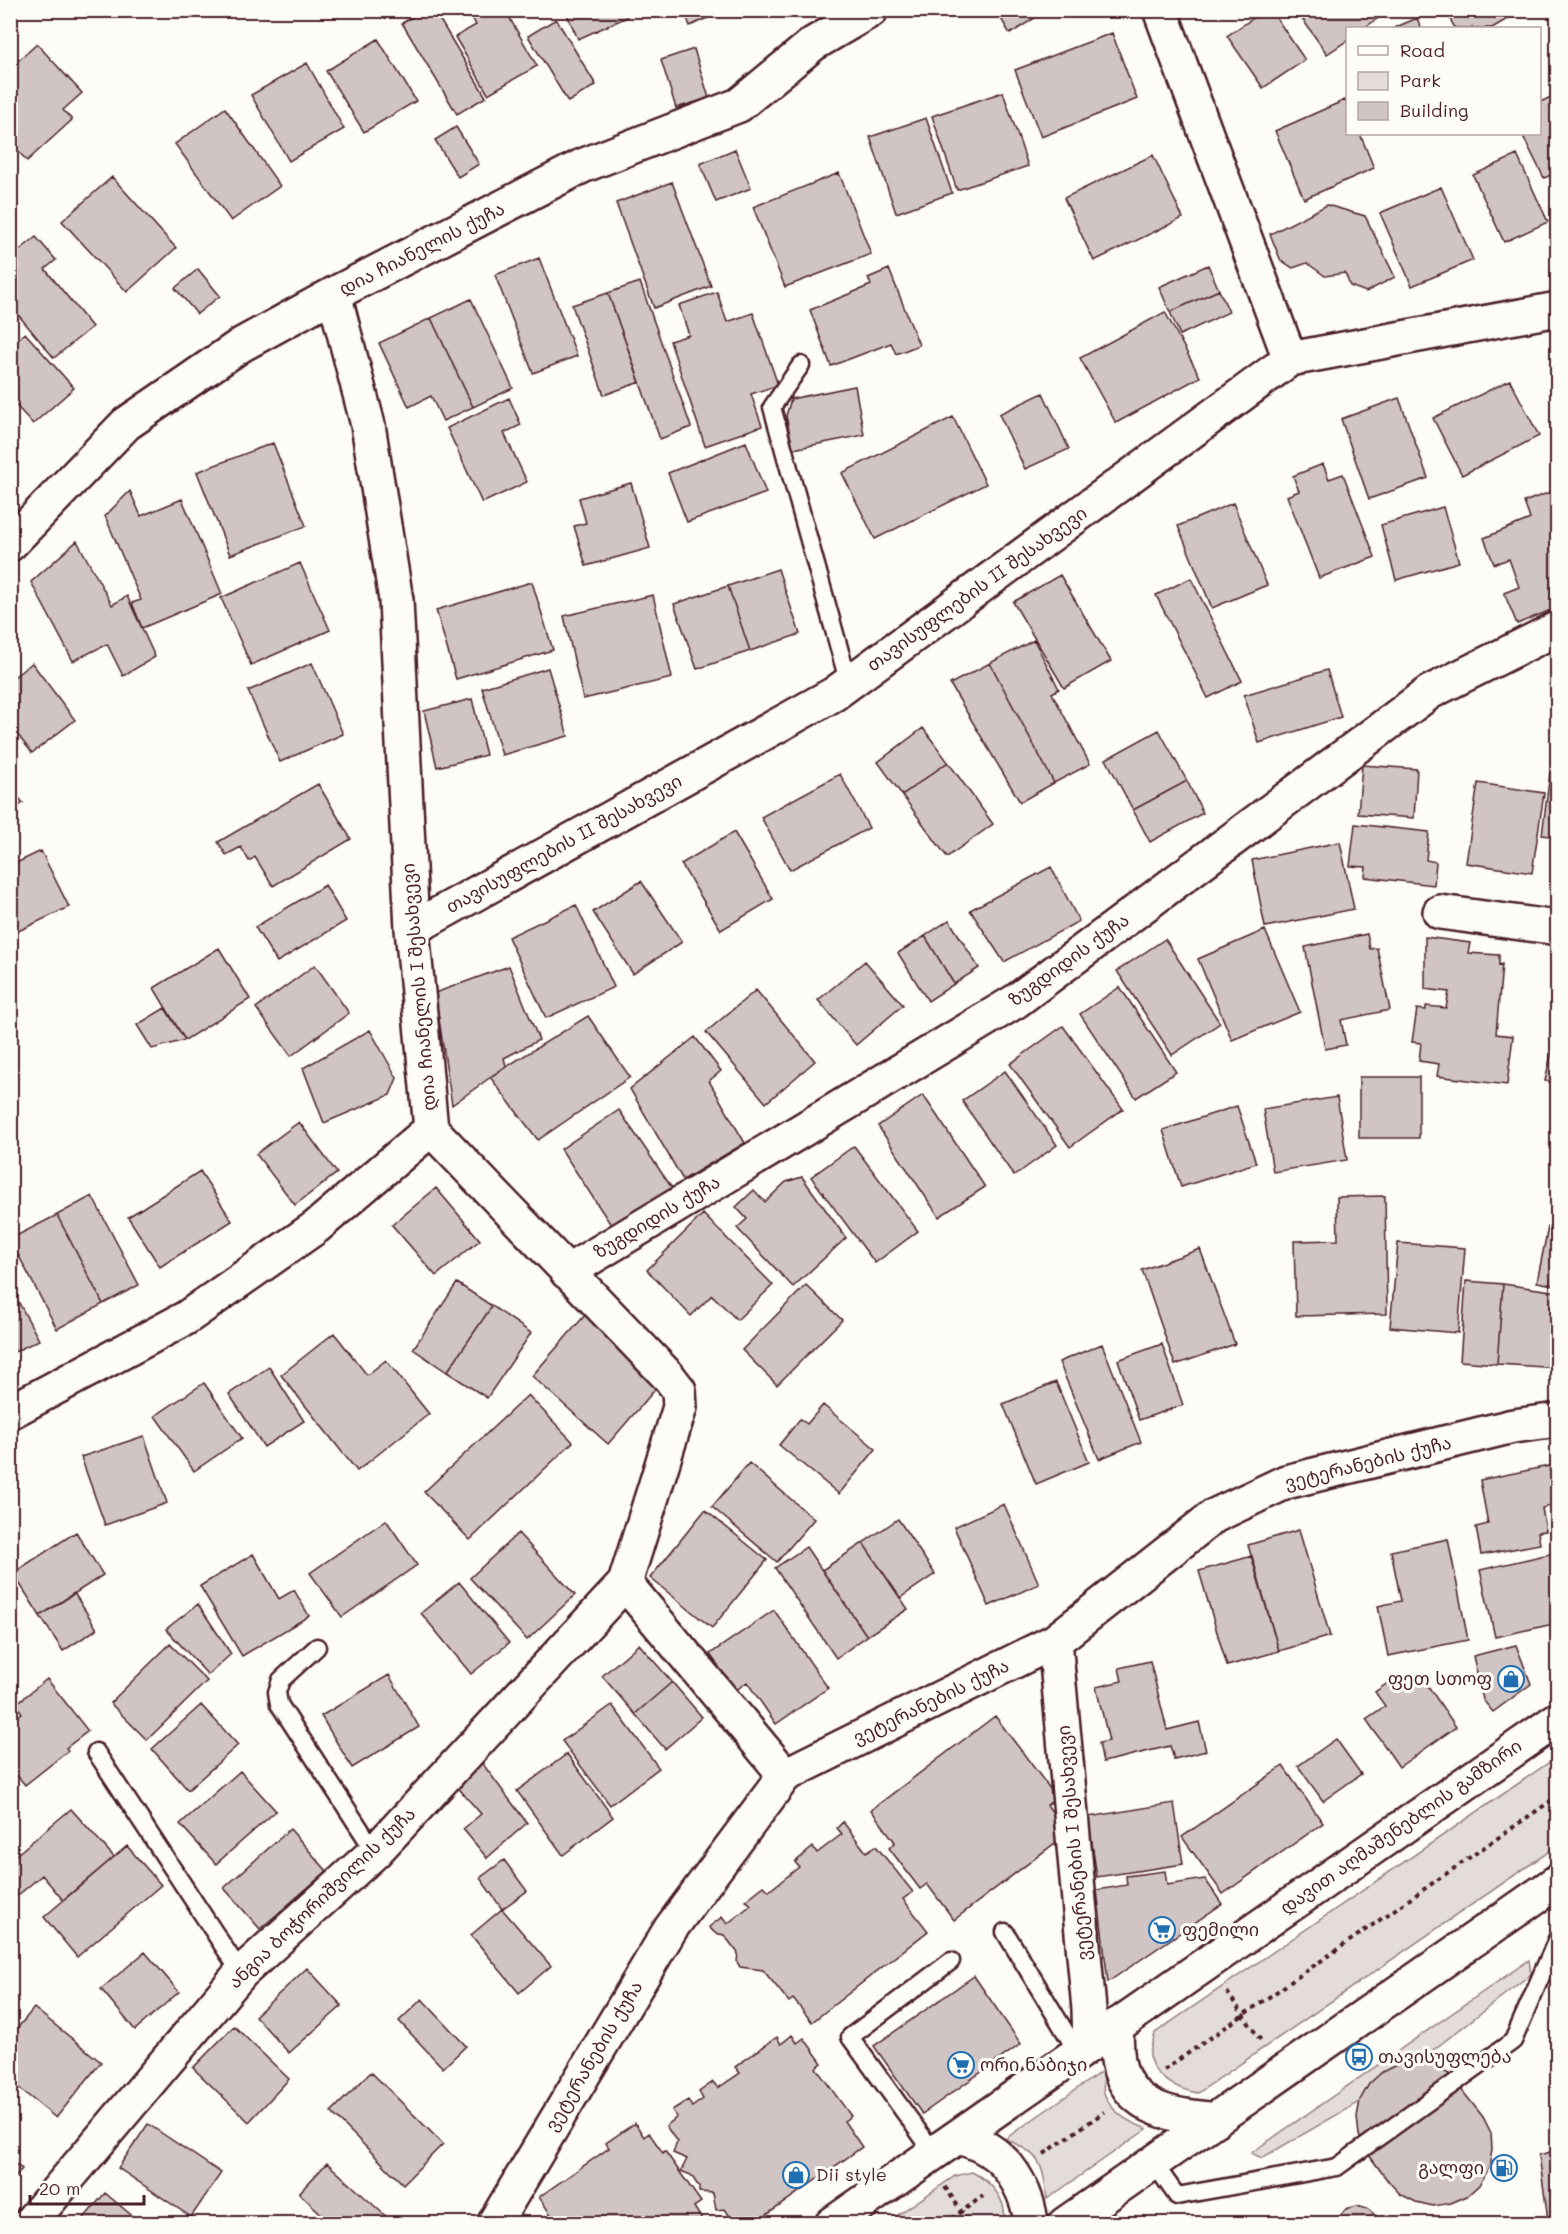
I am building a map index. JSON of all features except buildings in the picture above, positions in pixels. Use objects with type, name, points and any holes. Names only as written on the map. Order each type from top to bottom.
[{"type":"street","name":"დია ჩიანელის ქუჩა","points":[[10,544],[126,424],[241,345],[334,294],[582,166],[739,105],[813,44],[871,10]]},
{"type":"street","points":[[1160,10],[1290,359]]},
{"type":"street","name":"დია ჩიანელის I შესახვევი","points":[[334,294],[368,425],[396,600],[412,929],[431,1129],[679,1390],[680,1407],[626,1583]]},
{"type":"street","name":"თავისუფლების II შესახვევი","points":[[412,929],[849,684],[1290,359],[1557,309]]},
{"type":"street","name":"ზუგდიდის ქუჩა","points":[[567,1272],[1016,1001],[1430,692],[1557,628]]},
{"type":"street","points":[[1440,912],[1557,928]]},
{"type":"street","points":[[10,1412],[186,1318],[316,1227],[431,1129]]},
{"type":"street","name":"ვეტერანების ქუჩა","points":[[494,2223],[671,1928],[785,1775],[1055,1641],[1215,1516],[1286,1482],[1513,1426],[1557,1419]]},
{"type":"street","points":[[626,1583],[785,1775]]},
{"type":"street","name":"ანგია ბოჭორიშვილის ქუჩა","points":[[29,2223],[241,1973],[375,1852],[626,1583]]},
{"type":"street","name":"ვეტერანების I შესახვევი","points":[[1055,1641],[1089,2009],[1084,2049]]},
{"type":"street","name":"დავით აღმაშენებლის გამზირი","points":[[832,2223],[1557,1719]]},
{"type":"street","points":[[1070,2222],[1557,1881]]},
{"type":"street","points":[[1116,2025],[1115,2052],[1119,2071],[1132,2092],[1165,2112],[1215,2120]]},
{"type":"street","points":[[946,2145],[992,2151],[1014,2175],[1030,2208],[1031,2223]]},
{"type":"lane","points":[[801,365],[772,407],[849,684]]},
{"type":"lane","points":[[316,1647],[280,1680],[277,1692],[279,1704],[375,1852]]},
{"type":"lane","points":[[96,1752],[241,1973]]},
{"type":"lane","points":[[1005,1932],[1084,2049]]},
{"type":"lane","points":[[1153,2162],[1177,2196],[1337,2167],[1513,2041],[1557,1937]]},
{"type":"lane","points":[[946,2145],[850,2037],[951,1961]]},
{"type":"path","points":[[944,2223],[1557,1796]]},
{"type":"path","points":[[1223,1986],[1265,2046]]},
{"type":"path","points":[[942,2184],[970,2223]]},
{"type":"green space","points":[[1557,1757],[1557,1846],[1198,2093],[1182,2089],[1159,2075],[1151,2061],[1150,2052],[1155,2033]]},
{"type":"green space","points":[[1529,1960],[1531,1974],[1387,2086],[1262,2158],[1251,2153]]},
{"type":"green space","points":[[1105,2069],[1103,2090],[1111,2106],[1127,2120],[1147,2129],[1047,2199],[1044,2176],[1038,2161],[1026,2149],[1005,2139]]},
{"type":"green space","points":[[972,2172],[986,2181],[997,2193],[1004,2207],[1004,2223],[886,2223],[955,2176]]},
{"type":"place","name":"ფეთ სთოფ","points":[[1511,1679]]},
{"type":"place","name":"ფემილი","points":[[1162,1930]]},
{"type":"place","name":"თავისუფლება","points":[[1359,2057]]},
{"type":"place","name":"ორი ნაბიჯი","points":[[961,2065]]},
{"type":"place","name":"გალფი","points":[[1504,2168]]},
{"type":"place","name":"Dii style","points":[[796,2175]]}]
